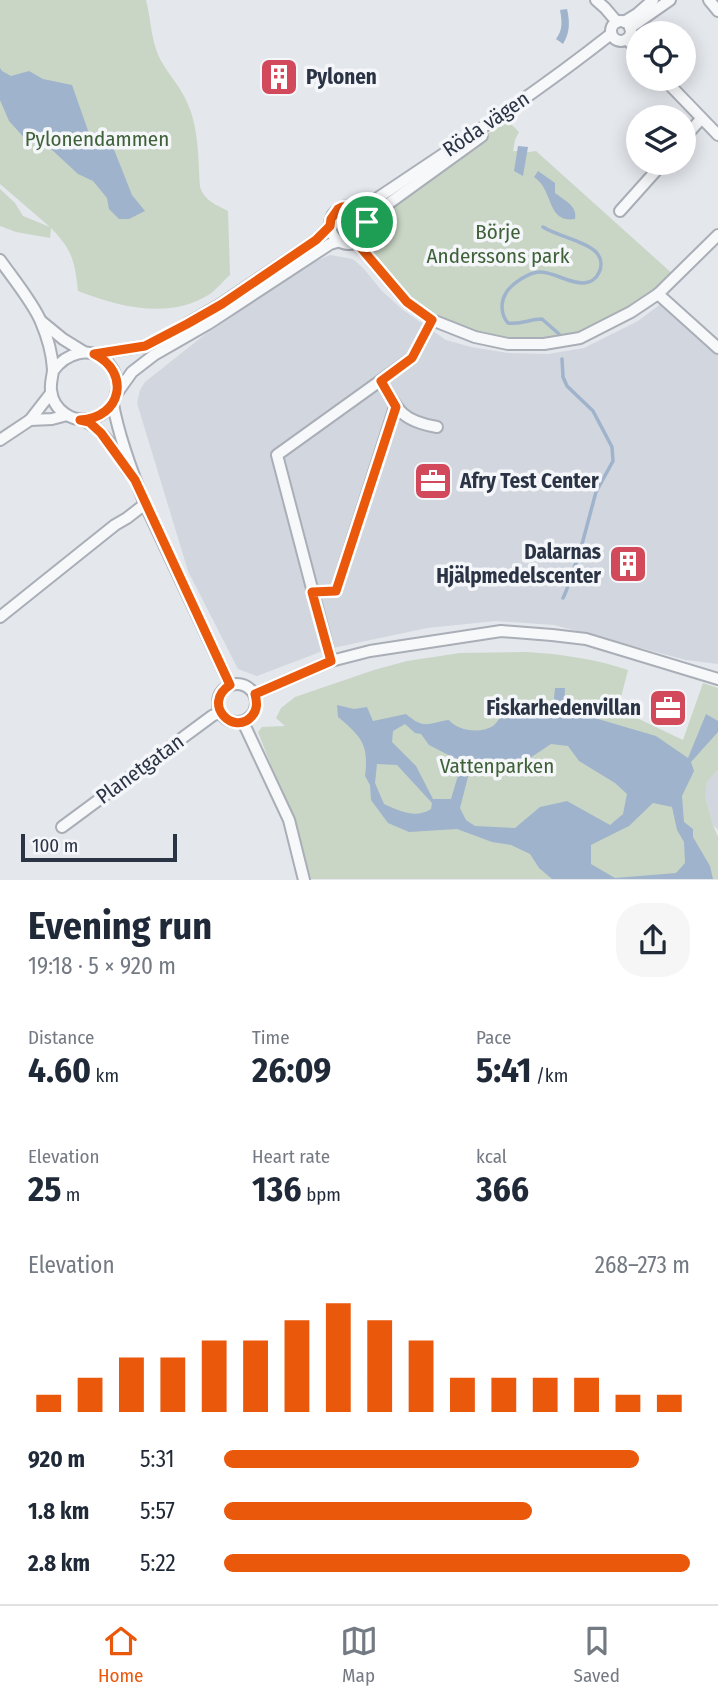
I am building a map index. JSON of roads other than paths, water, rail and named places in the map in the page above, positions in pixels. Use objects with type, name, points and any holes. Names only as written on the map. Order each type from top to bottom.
[{"type":"street","points":[[596,0],[626,27]]},
{"type":"street","points":[[624,24],[653,0]]},
{"type":"street","points":[[626,40],[621,41],[612,36],[612,27],[624,24],[670,0]]},
{"type":"street","points":[[709,0],[718,11]]},
{"type":"street","name":"Röda vägen","points":[[367,222],[612,36]]},
{"type":"street","points":[[675,91],[718,135]]},
{"type":"street","name":"Röda vägen","points":[[357,208],[373,201],[513,110]]},
{"type":"street","points":[[696,125],[701,119]]},
{"type":"street","points":[[620,211],[652,175]]},
{"type":"street","points":[[347,206],[362,211],[367,222],[366,233],[356,242],[340,241],[331,232],[331,219],[338,209],[347,206]]},
{"type":"street","points":[[135,480],[101,433],[89,422],[67,415],[54,402],[50,382],[59,363],[75,354],[145,346],[171,333],[222,304],[316,240],[330,226]]},
{"type":"street","points":[[356,242],[407,302],[432,320],[475,337],[508,344],[544,344],[580,338],[631,312],[657,294],[718,235]]},
{"type":"street","points":[[80,420],[99,416],[107,411],[132,372],[154,355],[208,324],[330,244],[340,241]]},
{"type":"street","points":[[0,260],[41,321],[53,371]]},
{"type":"street","points":[[657,294],[718,348]]},
{"type":"street","points":[[331,661],[277,455],[412,358],[432,320]]},
{"type":"street","points":[[41,321],[63,339],[103,358],[115,374],[117,425],[135,480],[230,685]]},
{"type":"street","points":[[381,381],[396,407],[417,424],[437,427]]},
{"type":"street","points":[[0,424],[4,437],[30,420],[51,393]]},
{"type":"street","points":[[312,592],[336,591],[396,407]]},
{"type":"street","points":[[30,420],[67,415]]},
{"type":"street","points":[[0,617],[115,525],[145,505]]},
{"type":"street","points":[[255,694],[331,661],[370,651],[501,631],[586,639],[718,679]]},
{"type":"street","points":[[241,684],[255,694],[256,710],[243,722],[228,720],[220,712],[220,694],[230,685],[241,684]]},
{"type":"street","name":"Planetgatan","points":[[62,827],[220,712]]},
{"type":"street","points":[[243,722],[289,820],[304,880]]},
{"type":"water","points":[[567,9],[569,27],[563,44],[556,39],[561,25],[560,10]]},
{"type":"water","name":"Pylonendammen","points":[[0,68],[11,76],[29,71],[43,79],[72,85],[91,139],[113,147],[132,195],[145,211],[129,219],[119,219],[109,209],[107,198],[93,181],[78,174],[50,148],[28,142],[9,121],[0,100]]},
{"type":"water","points":[[518,146],[528,147],[523,176],[514,171]]},
{"type":"water","points":[[538,171],[555,183],[555,193],[572,207],[575,219],[561,217],[553,209],[542,185],[534,177]]},
{"type":"water","name":"Vattenparken","points":[[555,688],[565,688],[564,709],[656,736],[688,758],[706,714],[718,721],[718,732],[691,762],[694,771],[682,796],[684,822],[693,829],[693,837],[710,866],[713,879],[552,879],[539,868],[530,854],[511,845],[492,842],[457,829],[409,832],[388,823],[371,800],[370,785],[365,776],[366,757],[362,742],[338,717],[337,705],[354,709],[367,707],[373,721],[406,714],[422,724],[449,720],[458,727],[476,731],[493,726],[504,711],[553,708]],"holes":[[[405,724],[415,733],[421,734],[429,745],[462,762],[451,799],[433,799],[416,766],[392,742],[393,731]],[[551,744],[568,746],[579,761],[615,783],[627,794],[623,814],[610,825],[567,801],[540,807],[515,828],[475,826],[466,820],[460,808],[469,773],[492,774],[512,770]],[[377,764],[397,765],[432,803],[431,809],[413,814],[384,804],[375,783]],[[653,803],[672,807],[677,830],[684,842],[685,863],[676,873],[615,878],[591,864],[591,845],[629,826]]]},
{"type":"waterway","points":[[543,227],[596,252],[601,262],[599,272],[593,280],[583,283],[537,272],[508,289],[502,309],[508,323],[542,319],[559,334]]},
{"type":"waterway","points":[[562,359],[563,377],[567,386],[593,411],[612,447],[613,461],[596,492],[578,559],[563,598]]},
{"type":"place","name":"Pylonen","points":[[279,77]]},
{"type":"place","name":"Afry Test Center","points":[[433,481]]},
{"type":"place","name":"Dalarnas Hjälpmedelscenter","points":[[628,564]]},
{"type":"place","name":"Fiskarhedenvillan","points":[[668,708]]},
{"type":"park label","name":"Börje Anderssons park","points":[[498,244]]}]
